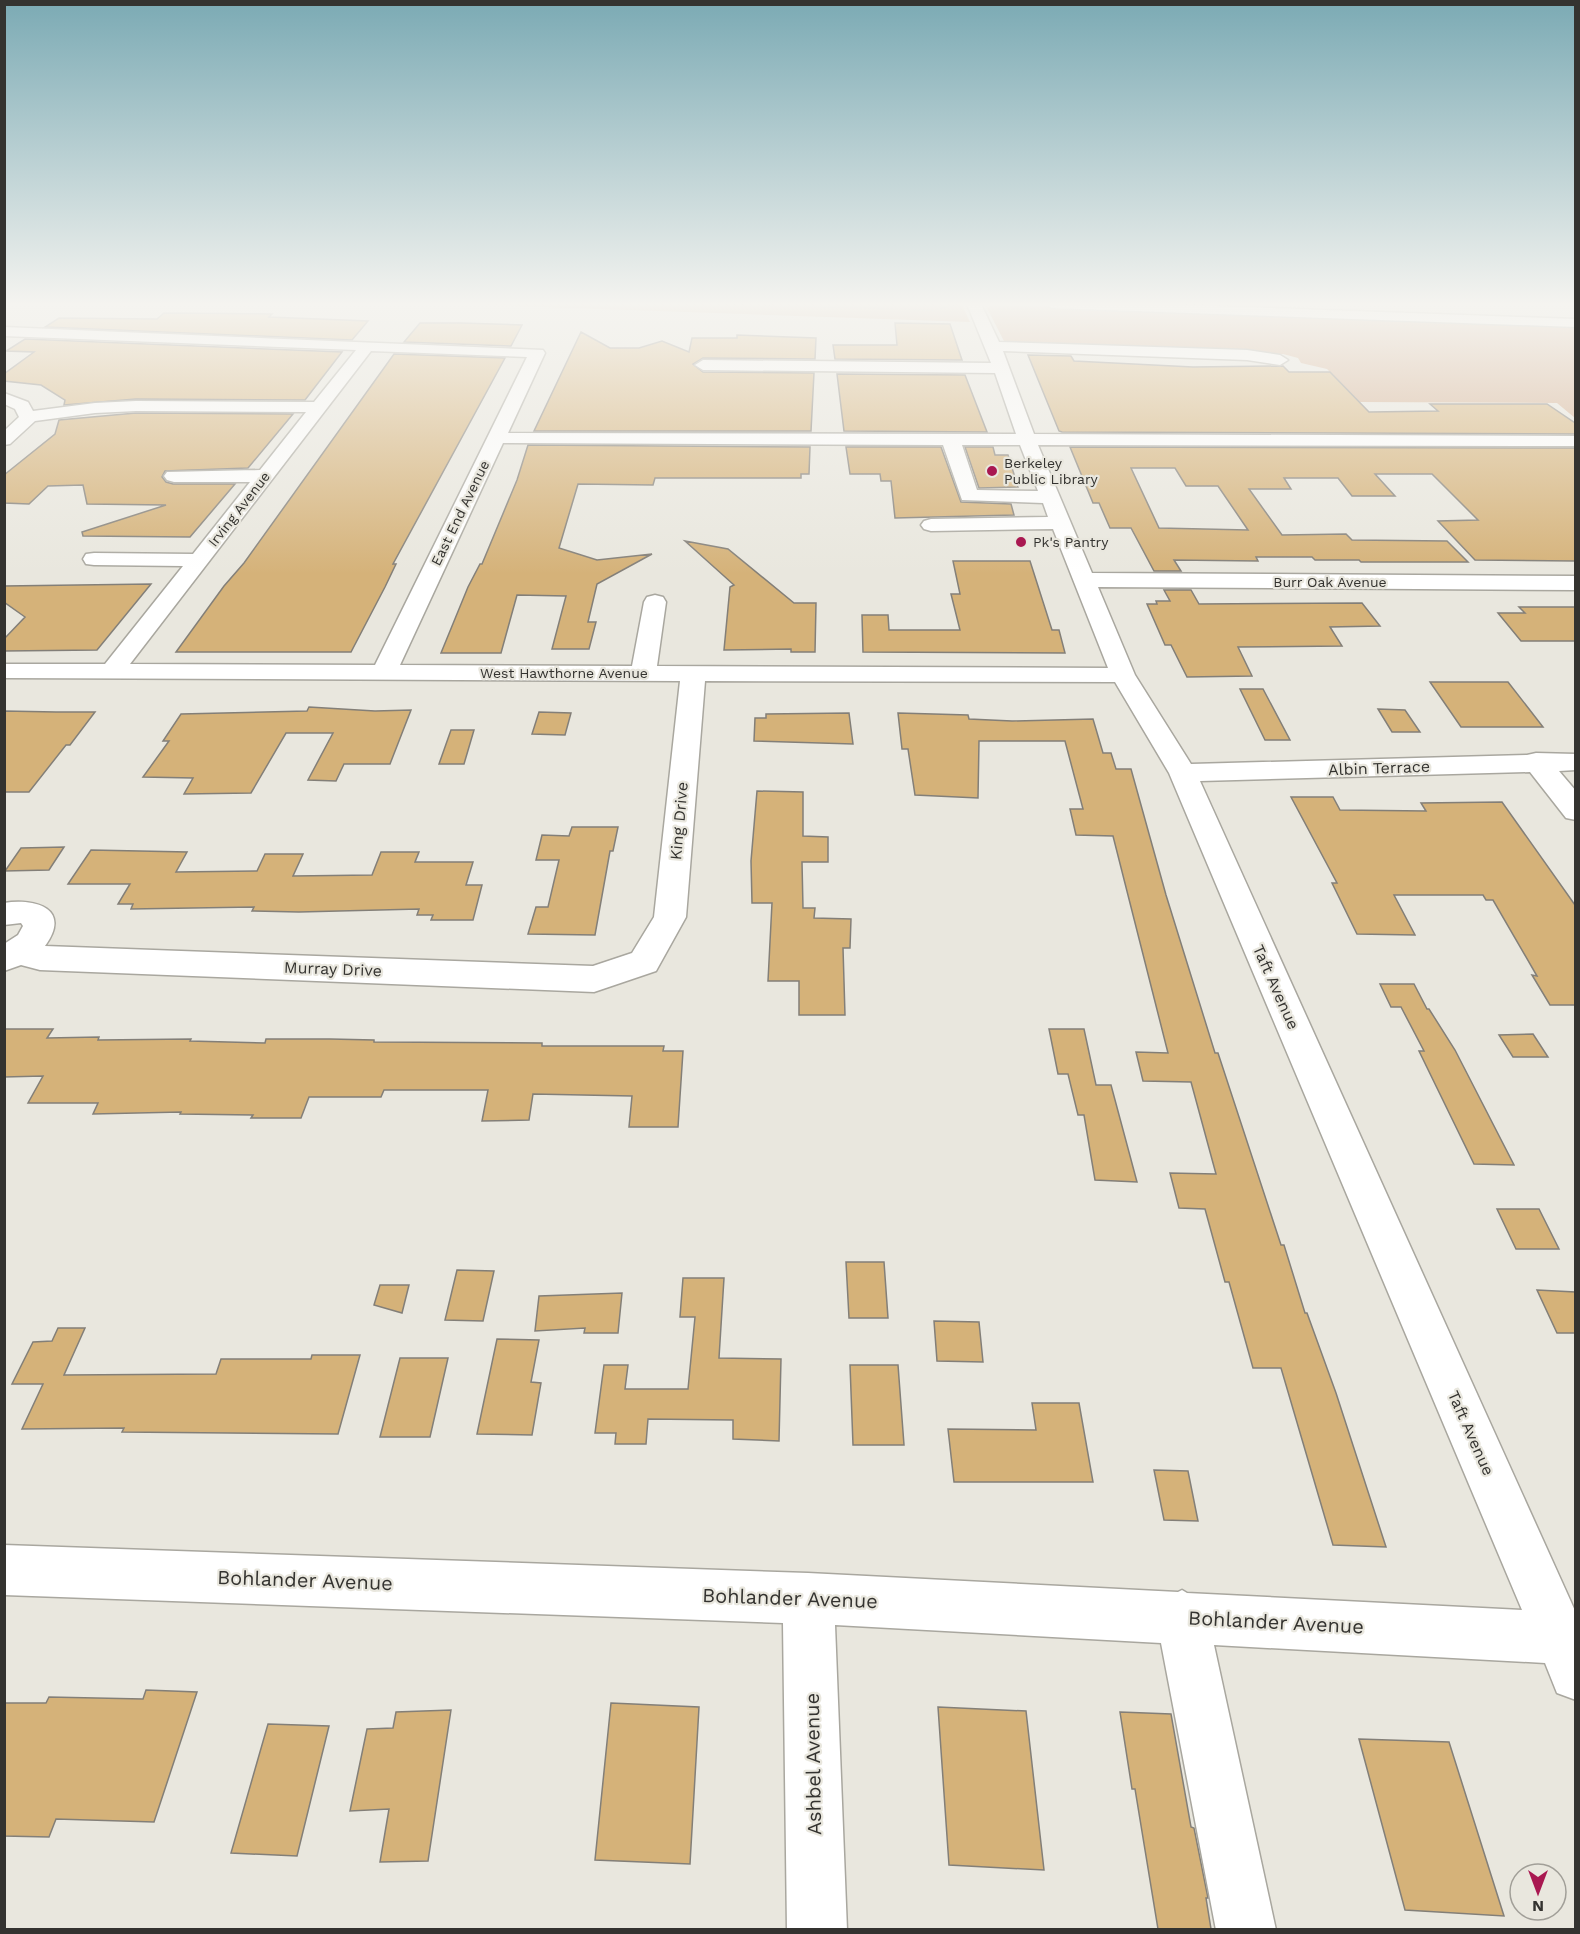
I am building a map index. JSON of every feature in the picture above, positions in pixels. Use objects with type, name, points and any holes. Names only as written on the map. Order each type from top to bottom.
[{"type":"street","name":"Irving Avenue","points":[[111,672],[329,394]]},
{"type":"street","name":"East End Avenue","points":[[384,672],[517,394]]},
{"type":"street","name":"Taft Avenue","points":[[1011,394],[1123,675],[1183,773],[1570,1650]]},
{"type":"street","points":[[4,398],[22,406],[28,417]]},
{"type":"street","points":[[28,417],[94,408],[136,406],[319,407]]},
{"type":"street","points":[[4,440],[25,423],[28,417]]},
{"type":"street","points":[[496,438],[1575,441]]},
{"type":"street","points":[[951,440],[969,496],[1056,510]]},
{"type":"street","points":[[174,476],[265,476]]},
{"type":"street","points":[[931,525],[1056,510]]},
{"type":"street","points":[[94,559],[199,560]]},
{"type":"street","name":"Burr Oak Avenue","points":[[1084,580],[1575,583]]},
{"type":"street","points":[[643,674],[655,602]]},
{"type":"street","name":"West Hawthorne Avenue","points":[[4,671],[1123,675]]},
{"type":"street","name":"King Drive","points":[[644,962],[670,917],[693,674]]},
{"type":"street","points":[[1536,761],[1575,812]]},
{"type":"street","name":"Albin Terrace","points":[[1183,773],[1536,761],[1575,762]]},
{"type":"street","name":"Murray Drive","points":[[4,914],[24,912],[39,919],[38,935],[12,956]]},
{"type":"street","name":"Murray Drive","points":[[12,956],[594,979],[644,962]]},
{"type":"street","name":"Bohlander Avenue","points":[[4,1569],[808,1598],[1182,1616],[1570,1650]]},
{"type":"street","name":"Ashbel Avenue","points":[[808,1598],[817,1929]]},
{"type":"street","points":[[1182,1616],[1246,1929]]},
{"type":"shaded area","points":[[1352,394],[1575,394],[1575,418],[1557,403],[1360,402]]},
{"type":"building","points":[[56,394],[309,394],[305,400],[136,399],[64,405],[65,400]]},
{"type":"building","points":[[365,394],[485,394],[393,564],[396,564],[351,652],[176,652],[224,586],[244,563]]},
{"type":"building","points":[[551,394],[813,394],[811,431],[534,431]]},
{"type":"building","points":[[839,394],[972,394],[987,432],[844,431]]},
{"type":"building","points":[[1044,394],[1352,394],[1369,412],[1438,411],[1430,404],[1547,404],[1575,423],[1575,434],[1059,431]]},
{"type":"building","points":[[136,413],[293,414],[248,468],[165,471],[162,477],[166,482],[173,484],[235,484],[190,537],[83,536],[82,532],[166,505],[87,504],[83,485],[48,486],[29,504],[4,503],[4,475],[55,434],[59,420]]},
{"type":"building","points":[[528,445],[810,447],[809,474],[801,474],[801,478],[655,478],[653,485],[578,484],[559,548],[597,560],[652,554],[597,584],[588,622],[596,622],[589,649],[552,649],[566,596],[517,595],[501,653],[441,653],[468,587],[482,564],[517,480]]},
{"type":"building","points":[[846,447],[941,447],[961,502],[1011,504],[1014,515],[895,518],[891,481],[881,481],[880,474],[850,474]]},
{"type":"building","name":"Berkeley Public Library","points":[[965,447],[993,447],[995,455],[1008,455],[1018,487],[979,488]]},
{"type":"building","points":[[1070,447],[1575,448],[1575,561],[1475,560],[1438,521],[1478,520],[1432,474],[1375,474],[1395,496],[1352,496],[1338,478],[1284,478],[1291,489],[1249,489],[1282,535],[1346,534],[1352,540],[1447,541],[1468,562],[1361,562],[1359,560],[1315,560],[1312,557],[1256,557],[1258,561],[1174,560],[1181,571],[1154,571],[1131,528],[1110,528],[1099,503],[1093,503]],"holes":[[[1131,468],[1175,468],[1186,486],[1218,486],[1248,530],[1159,528]]]},
{"type":"building","points":[[685,541],[728,549],[794,603],[816,603],[815,652],[791,652],[791,649],[724,650],[730,587],[734,585]]},
{"type":"building","points":[[953,561],[1030,561],[1052,630],[1059,630],[1065,653],[863,652],[862,615],[888,615],[889,630],[960,630],[951,594],[960,594]]},
{"type":"building","points":[[151,584],[97,650],[4,651],[4,639],[25,617],[4,602],[4,586]]},
{"type":"building","points":[[1164,590],[1191,590],[1199,604],[1362,603],[1380,626],[1330,627],[1342,646],[1238,647],[1252,676],[1187,677],[1171,645],[1165,645],[1147,604],[1157,604],[1156,601],[1170,601]]},
{"type":"building","points":[[1519,607],[1575,607],[1575,641],[1521,641],[1498,613],[1525,613]]},
{"type":"building","points":[[1430,682],[1508,682],[1543,727],[1461,727]]},
{"type":"building","points":[[1240,689],[1263,689],[1290,740],[1265,740]]},
{"type":"building","points":[[309,707],[375,711],[411,710],[390,764],[344,764],[336,781],[308,780],[333,733],[286,733],[251,793],[184,794],[193,778],[143,777],[169,741],[163,741],[181,714],[307,711]]},
{"type":"building","points":[[1378,709],[1405,710],[1420,732],[1392,732]]},
{"type":"building","points":[[4,711],[95,712],[29,792],[4,792]]},
{"type":"building","points":[[539,712],[571,713],[565,735],[532,734]]},
{"type":"building","points":[[849,713],[853,744],[754,741],[755,718],[766,718],[766,714]]},
{"type":"building","points":[[898,713],[968,715],[969,719],[1012,721],[1093,719],[1103,753],[1111,753],[1116,769],[1131,769],[1166,895],[1215,1053],[1218,1053],[1281,1245],[1284,1245],[1305,1313],[1307,1313],[1336,1393],[1386,1547],[1333,1545],[1281,1368],[1253,1368],[1229,1282],[1225,1282],[1205,1209],[1179,1208],[1170,1173],[1216,1174],[1191,1082],[1143,1081],[1136,1052],[1168,1053],[1113,836],[1076,835],[1070,809],[1083,809],[1065,741],[979,741],[978,798],[915,795],[908,749],[902,749]]},
{"type":"building","points":[[451,730],[474,730],[464,764],[439,764]]},
{"type":"building","points":[[757,791],[803,792],[803,836],[828,837],[828,862],[802,862],[803,908],[815,908],[814,918],[851,919],[850,948],[843,948],[845,1015],[799,1015],[799,981],[768,981],[772,903],[752,903],[751,861]]},
{"type":"building","points":[[1291,797],[1333,797],[1340,810],[1426,811],[1421,803],[1502,802],[1575,905],[1575,1005],[1550,1005],[1532,975],[1537,976],[1493,900],[1486,900],[1483,895],[1394,895],[1415,935],[1357,934],[1332,883],[1337,883]]},
{"type":"building","points":[[572,827],[618,827],[613,851],[610,851],[595,935],[528,934],[536,907],[548,907],[559,860],[536,860],[542,835],[569,836]]},
{"type":"building","points":[[64,847],[49,870],[5,871],[21,848]]},
{"type":"building","points":[[91,850],[187,852],[176,872],[257,871],[265,854],[303,854],[293,876],[372,875],[381,852],[419,852],[415,862],[473,862],[466,885],[482,885],[473,920],[431,920],[433,915],[417,915],[419,909],[299,912],[252,911],[254,907],[131,909],[133,904],[118,904],[130,884],[68,884]]},
{"type":"building","points":[[1380,984],[1414,984],[1427,1009],[1455,1050],[1514,1165],[1474,1164],[1419,1051],[1424,1051],[1401,1007],[1391,1007]]},
{"type":"building","points":[[4,1029],[53,1029],[47,1038],[99,1037],[98,1040],[191,1039],[190,1041],[265,1043],[266,1039],[330,1039],[374,1040],[374,1042],[542,1043],[542,1046],[664,1046],[663,1051],[683,1051],[678,1127],[629,1127],[632,1096],[533,1094],[529,1120],[482,1121],[488,1090],[384,1090],[381,1097],[309,1097],[301,1118],[251,1118],[253,1115],[180,1114],[181,1112],[93,1114],[98,1103],[28,1103],[43,1076],[4,1077]]},
{"type":"building","points":[[1049,1029],[1084,1029],[1096,1085],[1111,1085],[1137,1182],[1095,1180],[1084,1115],[1078,1115],[1068,1074],[1058,1074]]},
{"type":"building","points":[[1533,1034],[1548,1057],[1513,1057],[1499,1035]]},
{"type":"building","points":[[1497,1209],[1539,1209],[1559,1249],[1516,1249]]},
{"type":"building","points":[[846,1262],[884,1262],[888,1318],[849,1318]]},
{"type":"building","points":[[457,1270],[494,1271],[483,1321],[445,1320]]},
{"type":"building","points":[[683,1278],[724,1278],[719,1358],[781,1359],[779,1441],[733,1439],[733,1420],[648,1419],[646,1444],[615,1444],[616,1433],[595,1433],[604,1365],[628,1365],[625,1389],[688,1389],[695,1317],[680,1317]]},
{"type":"building","points":[[380,1285],[409,1285],[402,1313],[374,1305]]},
{"type":"building","points":[[1537,1290],[1575,1292],[1575,1333],[1557,1333]]},
{"type":"building","points":[[622,1293],[618,1333],[584,1333],[585,1328],[535,1331],[539,1296]]},
{"type":"building","points":[[934,1321],[979,1322],[983,1362],[937,1361]]},
{"type":"building","points":[[58,1328],[85,1328],[64,1375],[216,1374],[221,1359],[311,1359],[312,1355],[360,1355],[338,1434],[122,1432],[124,1428],[22,1429],[43,1384],[12,1384],[33,1342],[52,1341]]},
{"type":"building","points":[[497,1339],[539,1340],[531,1382],[541,1383],[532,1435],[477,1434]]},
{"type":"building","points":[[400,1358],[448,1358],[430,1437],[380,1437]]},
{"type":"building","points":[[850,1365],[898,1365],[904,1445],[853,1445]]},
{"type":"building","points":[[1032,1403],[1079,1403],[1093,1482],[954,1482],[948,1429],[1036,1430]]},
{"type":"building","points":[[1154,1470],[1188,1471],[1198,1521],[1164,1520]]},
{"type":"building","points":[[146,1690],[197,1692],[154,1822],[56,1819],[49,1837],[4,1836],[4,1703],[46,1703],[49,1697],[143,1699]]},
{"type":"building","points":[[611,1703],[699,1707],[690,1864],[595,1860]]},
{"type":"building","points":[[938,1707],[1026,1711],[1044,1870],[949,1865]]},
{"type":"building","points":[[451,1710],[428,1861],[380,1862],[389,1809],[350,1811],[367,1729],[393,1728],[396,1712]]},
{"type":"building","points":[[1120,1712],[1171,1714],[1191,1827],[1194,1828],[1208,1898],[1206,1898],[1211,1929],[1158,1929]]},
{"type":"building","points":[[268,1724],[329,1726],[297,1856],[231,1853]]},
{"type":"building","points":[[1359,1739],[1449,1742],[1504,1916],[1405,1910]]},
{"type":"place","name":"Berkeley Public Library","points":[[992,471]]},
{"type":"place","name":"Pk's Pantry","points":[[1021,542]]}]
